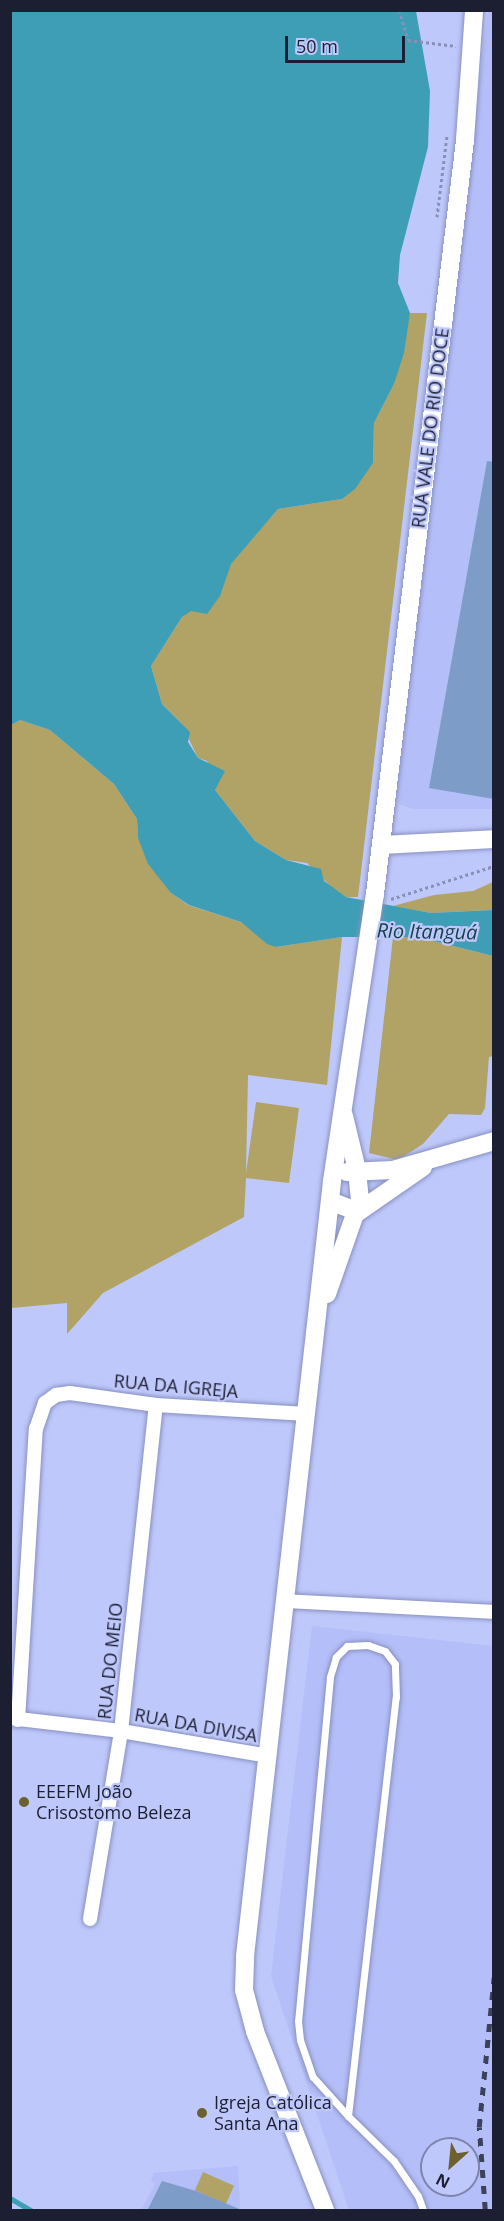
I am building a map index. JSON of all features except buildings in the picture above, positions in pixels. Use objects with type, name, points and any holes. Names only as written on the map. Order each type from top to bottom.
[{"type":"street","name":"RUA VALE DO RIO DOCE","points":[[318,1316],[332,1181],[366,962],[381,845],[465,140],[474,10]]},
{"type":"street","points":[[381,845],[494,839]]},
{"type":"street","points":[[325,2211],[255,2031],[244,1990],[284,1601],[318,1316],[358,1212],[357,1170],[342,1109]]},
{"type":"street","points":[[332,1181],[357,1170],[378,1172],[432,1161],[494,1141]]},
{"type":"street","points":[[358,1212],[432,1161]]},
{"type":"street","points":[[330,1201],[358,1212]]},
{"type":"street","name":"RUA DA IGREJA","points":[[14,1719],[36,1429],[45,1403],[56,1395],[70,1393],[156,1405],[307,1414]]},
{"type":"street","name":"RUA DO MEIO","points":[[90,1920],[121,1731],[156,1405]]},
{"type":"street","points":[[284,1601],[494,1612]]},
{"type":"street","name":"RUA DA DIVISA","points":[[14,1719],[121,1731],[268,1756]]},
{"type":"lane","points":[[348,2116],[396,1697],[395,1664],[385,1651],[368,1645],[347,1646],[336,1657],[330,1677],[298,2021],[300,2040],[313,2077],[348,2116],[407,2177],[423,2211]]},
{"type":"path","points":[[399,10],[408,40],[457,46]]},
{"type":"path","points":[[375,894],[393,899],[494,866]]},
{"type":"shaded area","points":[[488,11],[493,11],[493,809],[412,809],[399,804],[394,790]]},
{"type":"shaded area","points":[[410,313],[427,313],[358,897],[346,897],[334,890],[307,863],[286,860],[255,841],[215,790],[217,784],[207,761],[198,758],[181,723],[162,704],[151,666],[182,617],[278,509],[342,499],[373,463],[374,423],[394,384]]},
{"type":"shaded area","points":[[20,720],[50,730],[114,784],[137,819],[138,838],[171,893],[188,905],[241,922],[276,947],[342,937],[327,1085],[248,1075],[246,1173],[256,1102],[299,1108],[289,1183],[246,1178],[244,1217],[103,1293],[67,1334],[67,1303],[11,1308],[10,725]]},
{"type":"shaded area","points":[[493,882],[493,910],[431,913],[393,906],[434,895],[473,891]]},
{"type":"shaded area","points":[[393,937],[418,937],[493,956],[493,1056],[489,1057],[485,1108],[481,1115],[449,1114],[423,1144],[398,1160],[369,1153]]},
{"type":"shaded area","points":[[312,1626],[493,1646],[493,2210],[349,2210],[271,1976]]},
{"type":"shaded area","points":[[238,2166],[240,2210],[141,2210],[155,2184],[151,2181],[154,2173]]},
{"type":"shaded area","points":[[203,2172],[234,2186],[226,2204],[195,2190]]},
{"type":"water","name":"Rio Itanguá","points":[[11,11],[416,11],[430,91],[428,147],[400,255],[398,283],[410,313],[404,353],[394,384],[374,423],[373,463],[355,489],[342,499],[278,509],[231,564],[220,596],[207,614],[191,611],[182,617],[151,666],[162,704],[190,732],[188,742],[198,758],[225,771],[215,790],[255,841],[286,860],[321,869],[324,881],[346,897],[431,913],[493,910],[493,956],[418,937],[342,937],[276,947],[267,944],[241,922],[189,905],[171,893],[148,864],[138,838],[137,819],[114,784],[50,730],[20,720],[11,725]]},
{"type":"waterway","points":[[10,2198],[31,2210]]},
{"type":"railway","points":[[485,2210],[479,2127],[494,1978]]},
{"type":"place","name":"EEEFM João Crisostomo Beleza","points":[[24,1802]]},
{"type":"place","name":"Igreja Católica Santa Ana","points":[[202,2113]]}]
